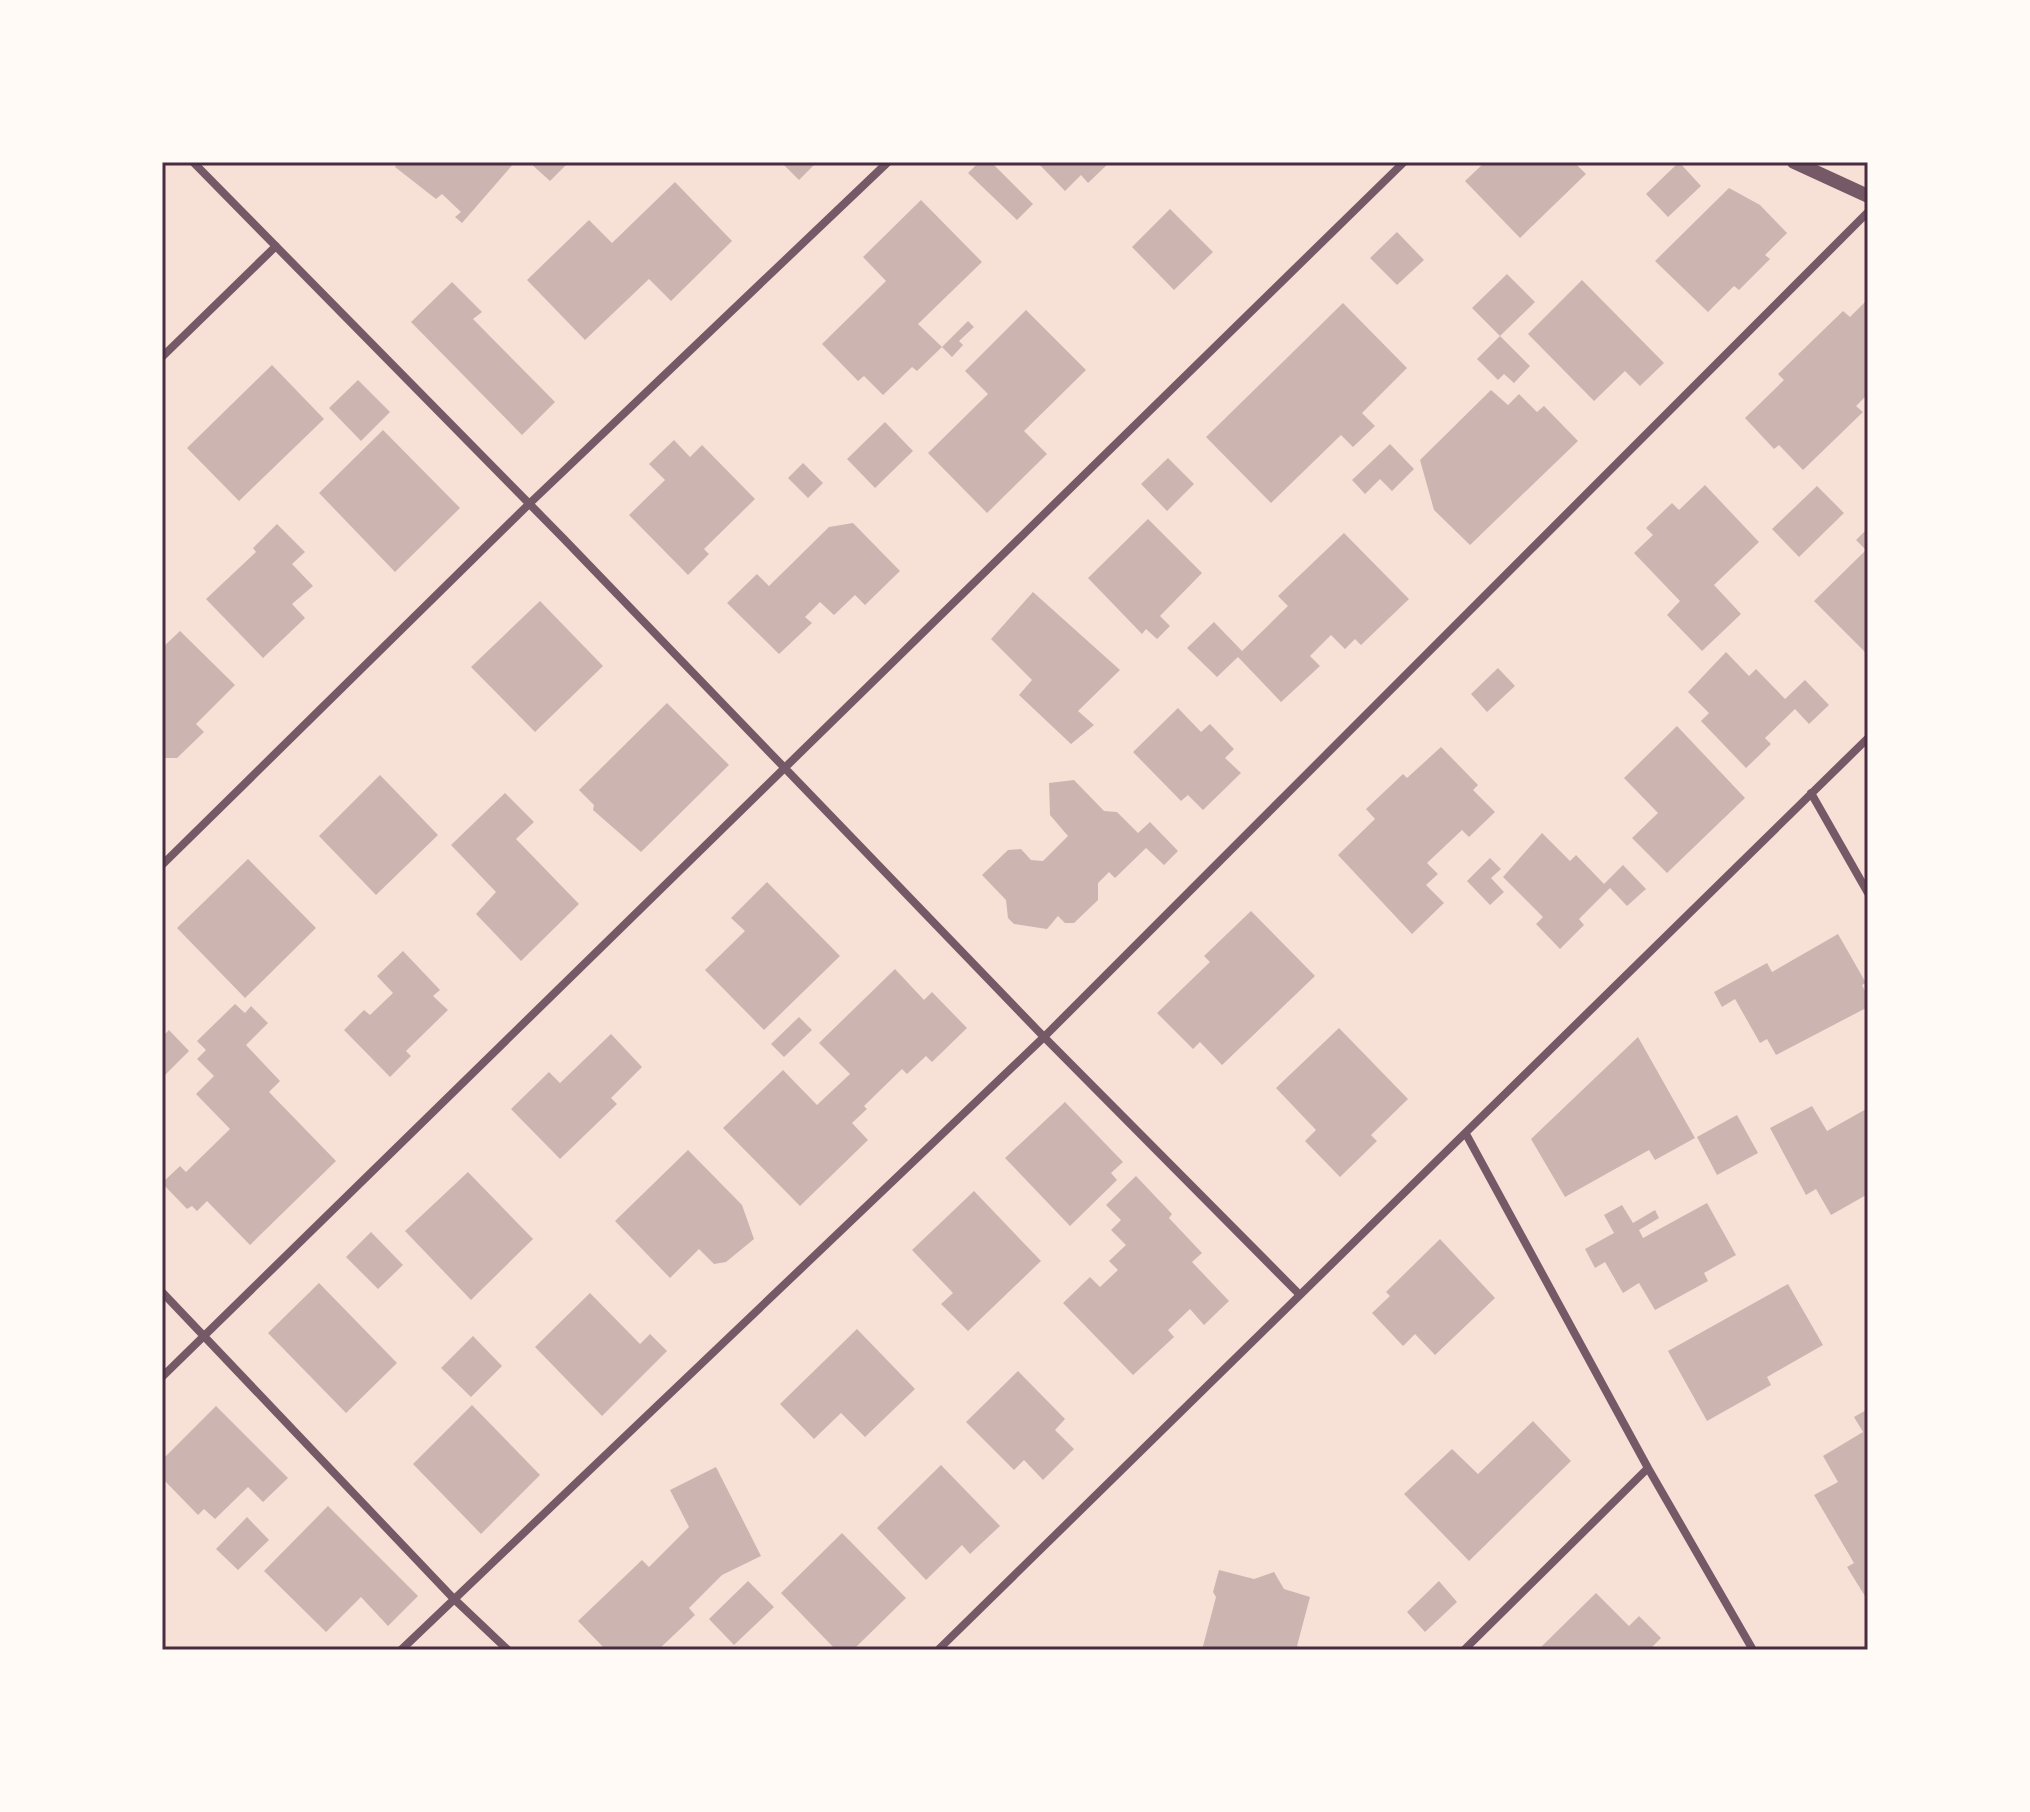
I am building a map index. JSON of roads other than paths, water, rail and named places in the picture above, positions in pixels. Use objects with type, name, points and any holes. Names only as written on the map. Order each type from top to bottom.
[{"type":"street","points":[[193,162],[529,504],[1044,1037],[1300,1295]]},
{"type":"street","points":[[162,865],[529,504],[888,162]]},
{"type":"street","points":[[162,1377],[1404,162]]},
{"type":"street","points":[[1794,162],[1868,196]]},
{"type":"street","points":[[401,1650],[1044,1037],[1868,212]]},
{"type":"street","points":[[162,357],[276,246]]},
{"type":"street","points":[[938,1650],[1868,738]]},
{"type":"street","points":[[1811,793],[1868,893]]},
{"type":"street","points":[[1466,1134],[1648,1468],[1753,1650]]},
{"type":"street","points":[[162,1292],[453,1598],[508,1650]]},
{"type":"street","points":[[1464,1650],[1648,1468]]}]
